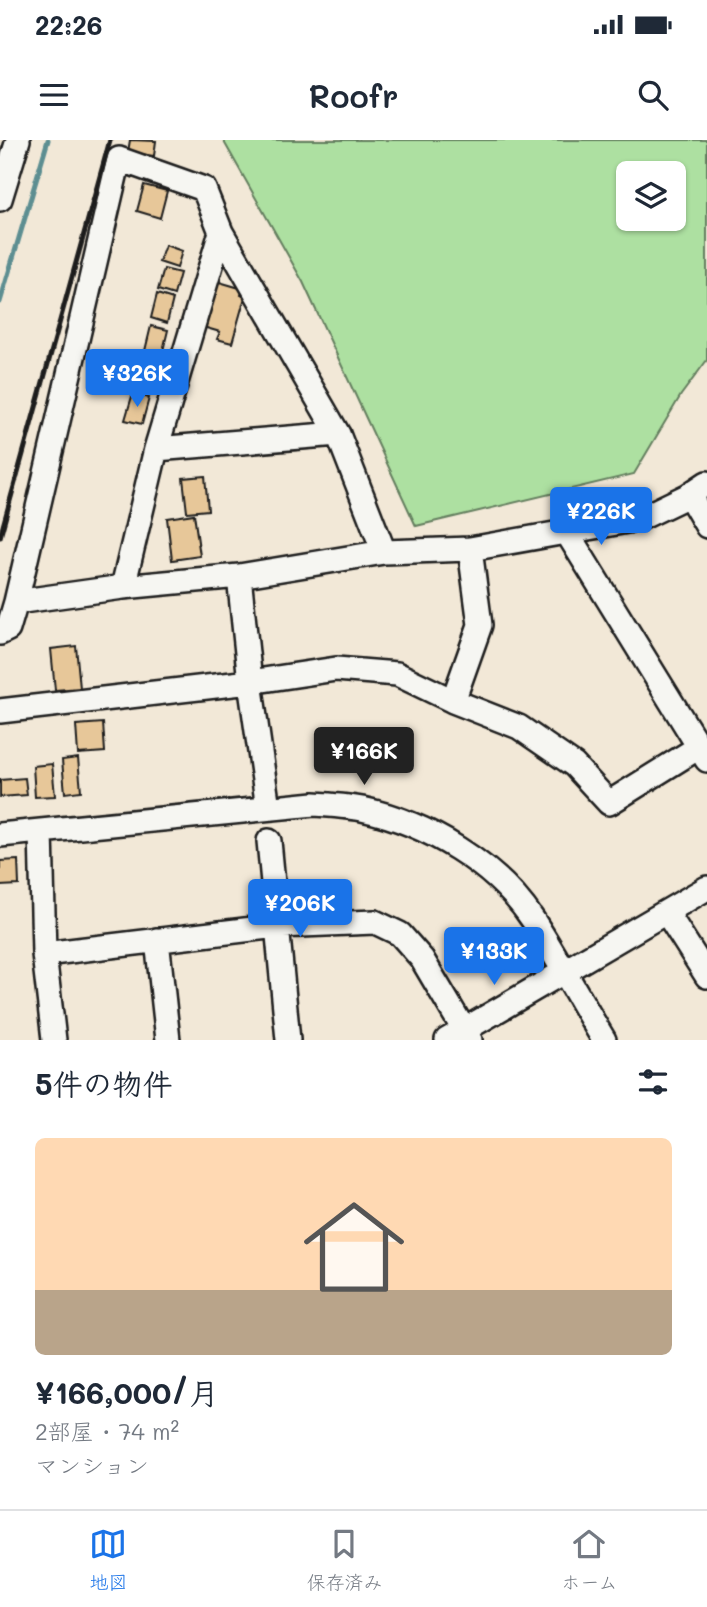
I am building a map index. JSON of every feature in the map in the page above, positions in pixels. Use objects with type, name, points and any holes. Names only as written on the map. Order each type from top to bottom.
[{"type":"street","points":[[0,199],[18,140]]},
{"type":"street","points":[[0,633],[8,629],[16,602],[120,159],[204,189],[221,232],[338,434],[384,552]]},
{"type":"street","points":[[123,587],[156,449],[221,232]]},
{"type":"street","points":[[156,449],[338,434]]},
{"type":"street","points":[[16,602],[123,587],[240,576],[384,552],[470,550],[639,519],[698,489],[707,526]]},
{"type":"street","points":[[0,711],[250,682],[336,669],[397,674],[453,701],[519,727],[574,765],[610,803],[703,754],[566,531]]},
{"type":"street","points":[[453,701],[480,625],[470,550]]},
{"type":"street","points":[[240,576],[250,682],[268,808]]},
{"type":"street","points":[[0,835],[314,804],[362,809],[407,823],[452,845],[498,878],[532,918],[604,1040]]},
{"type":"street","points":[[41,831],[44,954],[54,1040]]},
{"type":"street","points":[[269,841],[288,1040]]},
{"type":"street","points":[[44,954],[277,926],[374,922],[400,934],[422,959],[460,1036],[707,888]]},
{"type":"street","points":[[667,913],[707,976]]},
{"type":"street","points":[[157,940],[168,1040]]},
{"type":"green space","points":[[223,140],[707,140],[707,360],[681,395],[634,474],[416,526],[303,282]]},
{"type":"building","points":[[130,140],[156,141],[154,156],[128,152]]},
{"type":"building","points":[[144,185],[167,191],[160,218],[137,211]]},
{"type":"building","points":[[165,245],[182,251],[177,268],[159,262]]},
{"type":"building","points":[[164,269],[180,273],[174,295],[158,290]]},
{"type":"building","points":[[216,281],[243,289],[241,295],[245,297],[232,343],[217,339],[220,332],[203,327]]},
{"type":"building","points":[[157,294],[173,299],[167,323],[151,318]]},
{"type":"building","points":[[151,326],[168,330],[161,359],[144,355]]},
{"type":"building","points":[[142,360],[159,365],[151,391],[134,386]]},
{"type":"building","points":[[133,393],[149,398],[142,424],[125,420]]},
{"type":"building","points":[[205,476],[208,510],[187,512],[183,478]]},
{"type":"building","points":[[194,514],[200,556],[172,560],[167,518]]},
{"type":"building","points":[[76,646],[80,688],[55,690],[51,649]]},
{"type":"building","points":[[103,723],[105,752],[78,754],[76,725]]},
{"type":"building","points":[[78,758],[81,791],[65,793],[62,760]]},
{"type":"building","points":[[52,764],[55,796],[35,797],[33,766]]},
{"type":"building","points":[[25,778],[27,795],[0,797],[0,780]]},
{"type":"building","points":[[18,860],[19,885],[0,886],[0,861]]},
{"type":"waterway","points":[[0,302],[48,140]]},
{"type":"railway","points":[[0,537],[110,140]]}]
